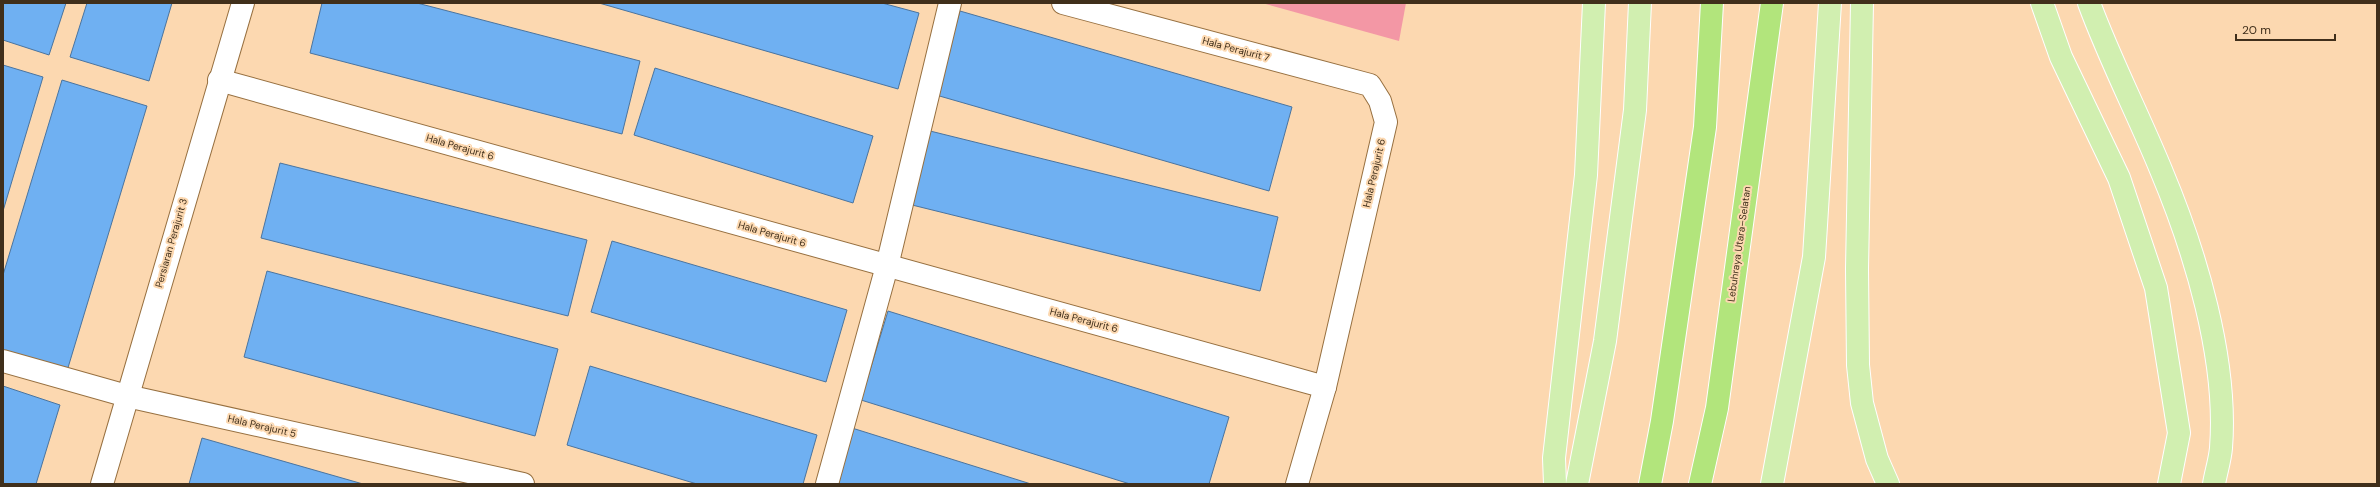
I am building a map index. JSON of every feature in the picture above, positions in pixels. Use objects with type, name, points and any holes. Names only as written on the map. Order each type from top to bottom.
[{"type":"highway","points":[[1650,484],[1663,413],[1705,127],[1712,3]]},
{"type":"highway","name":"Lebuhraya Utara–Selatan","points":[[1700,484],[1717,408],[1772,3]]},
{"type":"main road","points":[[1554,484],[1554,458],[1586,175],[1594,3]]},
{"type":"main road","points":[[1577,484],[1606,341],[1634,110],[1640,3]]},
{"type":"main road","points":[[1772,484],[1814,257],[1830,3]]},
{"type":"main road","points":[[1862,3],[1857,269],[1858,366],[1862,403],[1877,459],[1888,484]]},
{"type":"main road","points":[[2042,3],[2061,57],[2119,178],[2156,288],[2179,433],[2169,484]]},
{"type":"main road","points":[[2089,3],[2101,35],[2161,171],[2197,269],[2213,339],[2220,393],[2221,449],[2214,484]]},
{"type":"street","name":"Persiaran Perajurit 3","points":[[102,484],[219,80],[243,3]]},
{"type":"street","points":[[827,484],[887,266],[950,3]]},
{"type":"street","name":"Hala Perajurit 7","points":[[1063,3],[1370,85],[1380,101],[1386,122]]},
{"type":"street","name":"Hala Perajurit 6","points":[[219,80],[1325,387]]},
{"type":"street","name":"Hala Perajurit 6","points":[[1297,484],[1325,387],[1386,122]]},
{"type":"street","name":"Hala Perajurit 5","points":[[3,361],[127,396],[523,484]]},
{"type":"shaded area","points":[[1262,3],[1406,3],[1399,41]]},
{"type":"building","points":[[3,3],[66,3],[49,55],[3,40]]},
{"type":"building","points":[[87,3],[172,3],[149,81],[70,57]]},
{"type":"building","points":[[322,3],[417,3],[640,61],[622,134],[310,53]]},
{"type":"building","points":[[599,3],[882,3],[919,13],[898,89]]},
{"type":"building","points":[[960,11],[1292,107],[1269,191],[936,95]]},
{"type":"building","points":[[3,65],[43,77],[3,211]]},
{"type":"building","points":[[655,68],[873,136],[853,203],[634,135]]},
{"type":"building","points":[[62,80],[147,106],[67,371],[3,351],[3,275]]},
{"type":"building","points":[[926,130],[1278,217],[1260,291],[908,204]]},
{"type":"building","points":[[280,163],[587,240],[568,316],[261,238]]},
{"type":"building","points":[[612,241],[847,310],[826,382],[591,312]]},
{"type":"building","points":[[267,271],[558,349],[535,436],[244,357]]},
{"type":"building","points":[[888,311],[1229,417],[1209,484],[1130,484],[861,400]]},
{"type":"building","points":[[590,366],[817,435],[803,484],[697,484],[567,445]]},
{"type":"building","points":[[3,386],[60,405],[36,484],[3,484]]},
{"type":"building","points":[[852,428],[1031,484],[835,484]]},
{"type":"building","points":[[202,438],[363,484],[189,484]]}]
